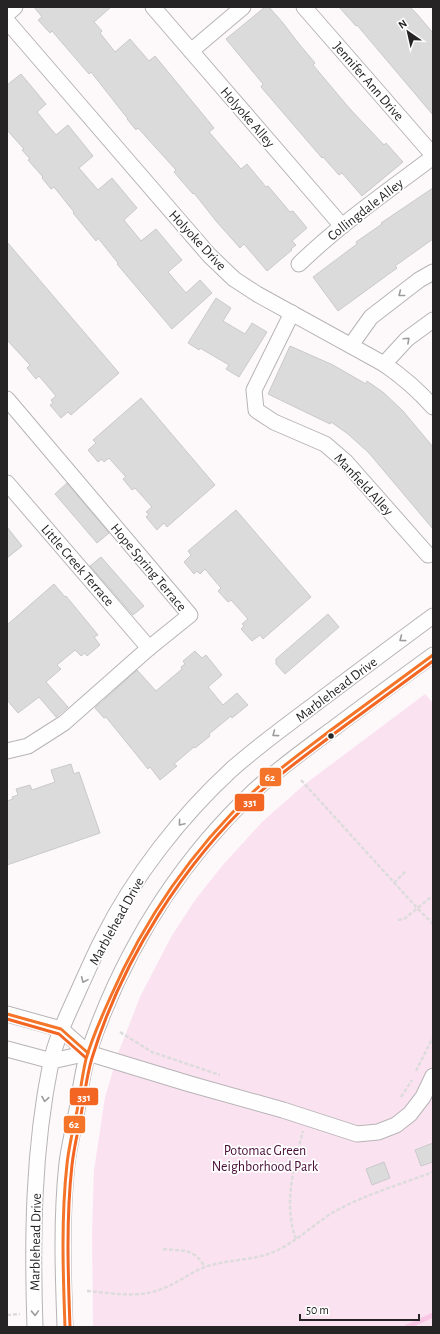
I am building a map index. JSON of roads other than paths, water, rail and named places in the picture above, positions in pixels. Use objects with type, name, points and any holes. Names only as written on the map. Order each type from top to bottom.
[{"type":"street","points":[[7,14],[15,7]]},
{"type":"street","name":"Holyoke Alley","points":[[153,7],[342,226]]},
{"type":"street","points":[[191,51],[243,7]]},
{"type":"street","name":"Jennifer Ann Drive","points":[[304,7],[433,156]]},
{"type":"street","name":"Holyoke Drive","points":[[7,21],[209,255],[234,279],[257,294],[384,364],[404,377],[433,406]]},
{"type":"street","name":"Collingdale Alley","points":[[299,264],[317,246],[433,156]]},
{"type":"street","points":[[351,345],[371,317],[419,280],[433,272]]},
{"type":"street","name":"Manfield Alley","points":[[292,313],[254,390],[256,410],[274,422],[325,444],[346,462],[428,555]]},
{"type":"street","points":[[384,364],[407,339],[433,320]]},
{"type":"street","name":"Hope Spring Terrace","points":[[7,399],[190,615],[149,648],[64,723],[28,746],[7,751]]},
{"type":"street","name":"Little Creek Terrace","points":[[7,483],[149,648]]},
{"type":"street","name":"Marblehead Drive","points":[[35,1327],[33,1258],[34,1205],[37,1160],[52,1061],[61,1029],[103,938],[120,907],[157,853],[180,823],[234,768],[271,737],[433,616]]},
{"type":"street","name":"Marblehead Drive","points":[[65,1327],[63,1258],[67,1162],[88,1053],[112,992],[134,946],[164,897],[204,843],[227,817],[255,790],[286,764],[433,655]]},
{"type":"street","points":[[7,1014],[61,1029],[88,1053],[357,1134],[378,1132],[396,1125],[410,1114],[423,1097],[433,1076]]},
{"type":"street","points":[[7,1050],[52,1061],[88,1053]]},
{"type":"waterway","points":[[407,1327],[433,1315]]},
{"type":"park label","name":"Potomac Green Neighborhood Park","points":[[265,1158]]}]
